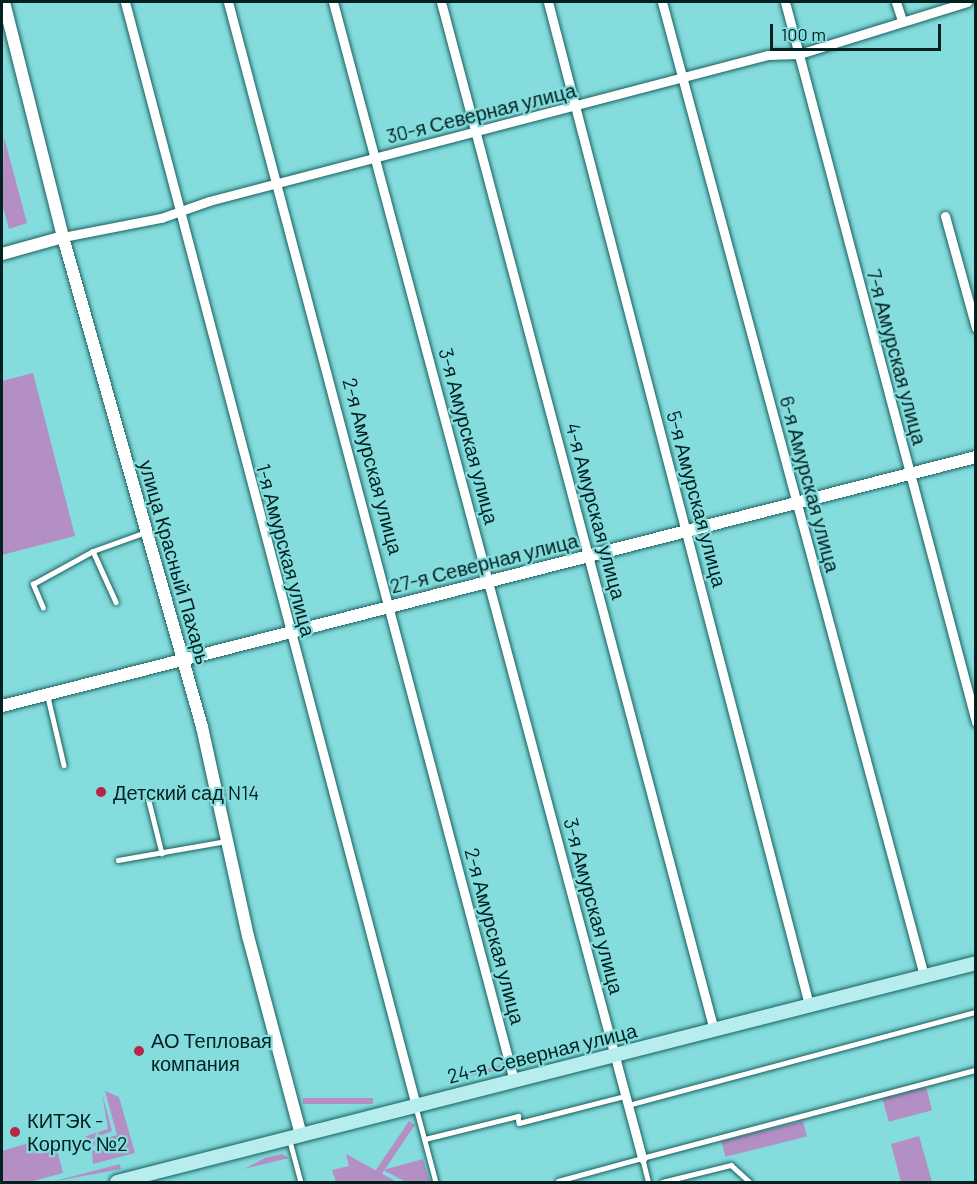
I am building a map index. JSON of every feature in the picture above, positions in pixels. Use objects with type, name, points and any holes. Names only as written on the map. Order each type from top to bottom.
[{"type":"main road","name":"24-я Северная улица","points":[[117,1182],[809,1005],[975,965]]},
{"type":"street","name":"улица Красный Пахарь","points":[[4,2],[63,237],[182,660],[230,841],[248,936],[295,1136]]},
{"type":"street","name":"1-я Амурская улица","points":[[125,2],[289,633],[416,1106]]},
{"type":"street","name":"2-я Амурская улица","points":[[228,2],[279,184],[514,1080]]},
{"type":"street","name":"3-я Амурская улица","points":[[333,2],[642,1158]]},
{"type":"street","name":"4-я Амурская улица","points":[[441,2],[714,1030]]},
{"type":"street","name":"5-я Амурская улица","points":[[548,2],[809,1005]]},
{"type":"street","name":"6-я Амурская улица","points":[[662,2],[924,976]]},
{"type":"street","name":"7-я Амурская улица","points":[[785,2],[975,722]]},
{"type":"street","points":[[896,2],[902,21]]},
{"type":"street","name":"30-я Северная улица","points":[[2,254],[63,237],[179,213],[279,184],[577,109],[768,55],[799,54],[967,2]]},
{"type":"street","points":[[945,216],[975,328]]},
{"type":"street","name":"27-я Северная улица","points":[[2,706],[975,457]]},
{"type":"lane","points":[[43,608],[33,584],[93,551],[146,532]]},
{"type":"lane","points":[[93,551],[116,602]]},
{"type":"lane","points":[[47,694],[64,765]]},
{"type":"lane","points":[[148,797],[162,853]]},
{"type":"lane","points":[[118,860],[230,841]]},
{"type":"lane","points":[[425,1139],[518,1116],[519,1123],[626,1101],[975,1012]]},
{"type":"lane","points":[[556,1174],[558,1181],[975,1070]]},
{"type":"lane","points":[[416,1106],[436,1182]]},
{"type":"lane","points":[[295,1136],[301,1182]]},
{"type":"lane","points":[[642,1158],[648,1182]]},
{"type":"lane","points":[[662,1182],[731,1165],[750,1182]]},
{"type":"shaded area","points":[[4,137],[27,223],[9,229],[2,203]]},
{"type":"shaded area","points":[[33,373],[75,536],[2,555],[2,381]]},
{"type":"shaded area","points":[[566,1050],[567,1054],[518,1063]]},
{"type":"shaded area","points":[[501,1065],[497,1071],[447,1080]]},
{"type":"shaded area","points":[[926,1087],[932,1110],[889,1122],[883,1099]]},
{"type":"shaded area","points":[[105,1091],[119,1097],[135,1153],[93,1164],[92,1151],[102,1149],[88,1143],[117,1135]]},
{"type":"shaded area","points":[[102,1093],[112,1131],[87,1141],[86,1136],[108,1129]]},
{"type":"shaded area","points":[[303,1098],[373,1098],[373,1104],[303,1104]]},
{"type":"shaded area","points":[[409,1121],[415,1125],[376,1182],[368,1182]]},
{"type":"shaded area","points":[[803,1121],[807,1137],[725,1157],[721,1141]]},
{"type":"shaded area","points":[[919,1136],[932,1182],[901,1182],[891,1144]]},
{"type":"shaded area","points":[[32,1142],[34,1148],[55,1142],[63,1173],[29,1182],[2,1182],[2,1151]]},
{"type":"shaded area","points":[[282,1154],[289,1158],[244,1169],[265,1158]]},
{"type":"shaded area","points":[[346,1154],[397,1182],[336,1182],[332,1170],[349,1166]]},
{"type":"shaded area","points":[[423,1159],[430,1182],[406,1182],[383,1170]]},
{"type":"shaded area","points":[[120,1164],[121,1169],[51,1182]]},
{"type":"place","name":"Детский сад N14","points":[[101,792]]},
{"type":"place","name":"АО Тепловая компания","points":[[139,1051]]},
{"type":"place","name":"КИТЭК - Корпус №2","points":[[15,1132]]}]
